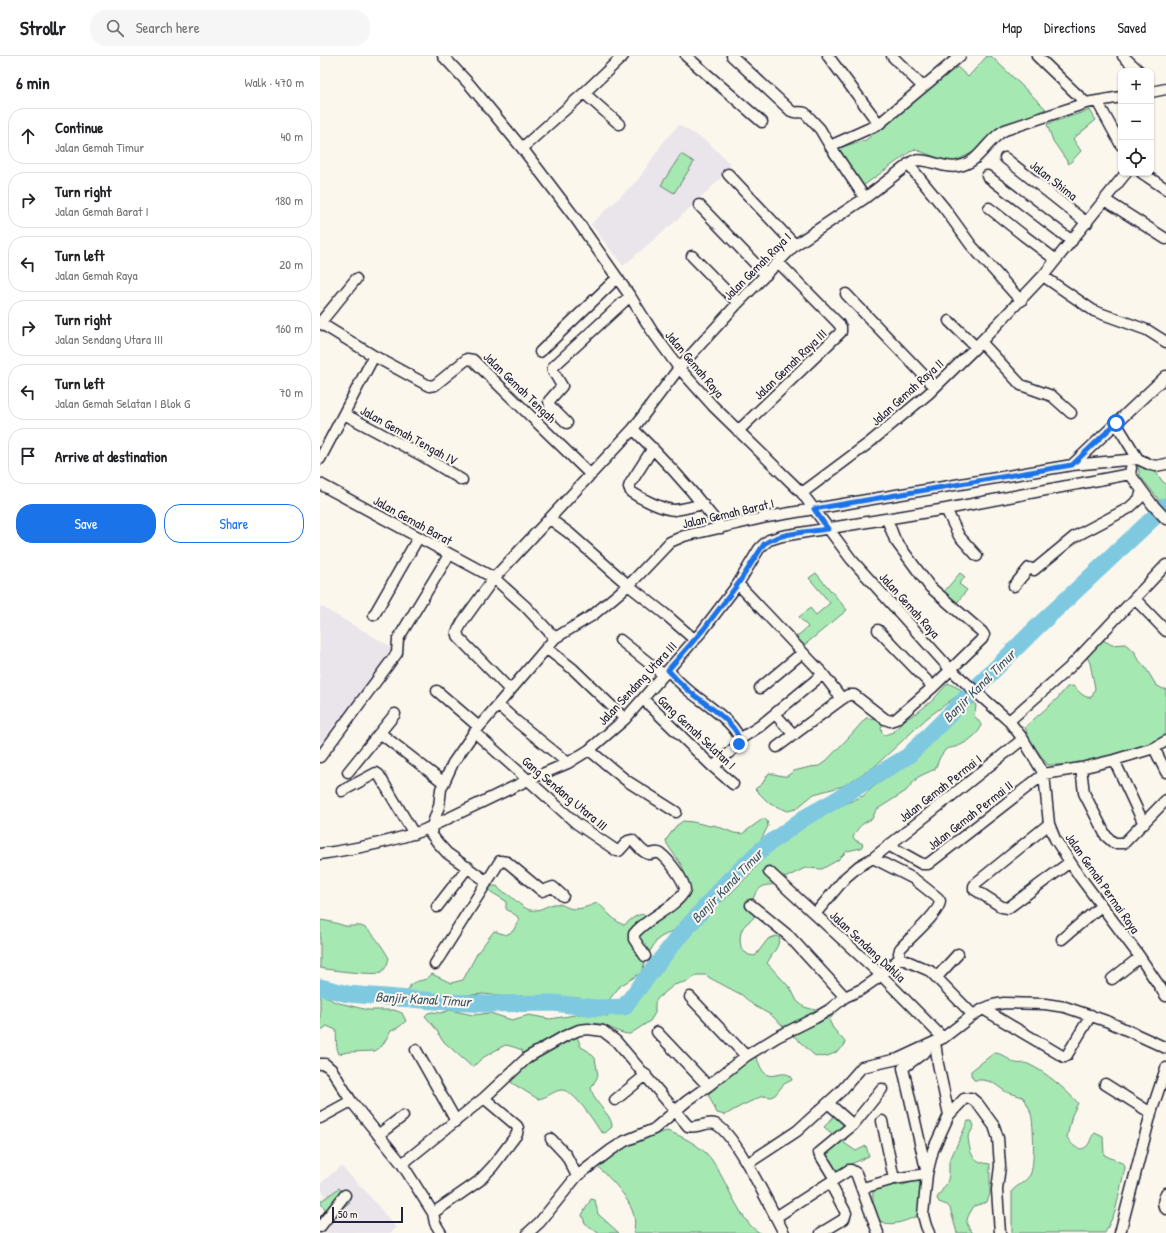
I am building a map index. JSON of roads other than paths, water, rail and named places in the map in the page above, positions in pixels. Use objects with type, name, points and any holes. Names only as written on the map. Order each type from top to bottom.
[{"type":"street","name":"Jalan Gemah Raya","points":[[443,56],[470,85],[522,148],[576,219],[679,368],[713,406],[802,493],[851,559],[950,669]]},
{"type":"street","points":[[522,148],[623,56]]},
{"type":"street","points":[[686,56],[762,122]]},
{"type":"street","points":[[732,56],[791,111],[795,113],[805,113],[820,129],[866,198]]},
{"type":"street","points":[[828,56],[878,124]]},
{"type":"street","points":[[892,56],[923,87]]},
{"type":"street","points":[[830,146],[878,124],[960,56]]},
{"type":"street","points":[[1037,56],[1086,103]]},
{"type":"street","points":[[1123,56],[1136,68]]},
{"type":"street","points":[[584,93],[619,124]]},
{"type":"street","points":[[1021,301],[972,245],[908,164],[917,160],[949,167],[960,166],[968,163],[980,154],[996,136],[1005,130],[1086,103],[1118,98]]},
{"type":"street","points":[[1097,101],[1118,140]]},
{"type":"street","name":"Jalan Shima","points":[[1005,158],[1087,223]]},
{"type":"street","name":"Jalan Gemah Raya I","points":[[679,368],[738,303],[795,245],[866,198],[908,164]]},
{"type":"street","points":[[728,174],[795,245]]},
{"type":"street","points":[[987,176],[1072,241]]},
{"type":"street","name":"Jalan Gemah Raya II","points":[[802,493],[854,456],[935,387],[1021,301],[1087,223],[1124,176]]},
{"type":"street","points":[[1146,176],[1166,189]]},
{"type":"street","points":[[1105,200],[1166,238]]},
{"type":"street","points":[[700,205],[766,275]]},
{"type":"street","points":[[989,208],[1023,236],[1056,260]]},
{"type":"street","points":[[692,256],[738,303]]},
{"type":"street","name":"Jalan Gemah Raya III","points":[[738,431],[841,332],[841,327],[838,323],[778,262]]},
{"type":"street","points":[[1043,276],[1094,311],[1147,330],[1166,342]]},
{"type":"street","points":[[540,352],[617,278]]},
{"type":"street","points":[[320,323],[356,280]]},
{"type":"street","points":[[846,294],[935,387]]},
{"type":"street","points":[[567,423],[550,406],[549,403],[562,386],[553,371],[553,367],[630,296]]},
{"type":"street","points":[[949,321],[978,344],[1021,385],[1052,396],[1071,413]]},
{"type":"street","name":"Jalan Gemah Tengah","points":[[320,323],[374,356],[429,386],[434,385],[467,359],[473,360],[591,475]]},
{"type":"street","points":[[320,459],[374,356]]},
{"type":"street","points":[[510,690],[459,638],[457,632],[463,621],[494,578],[633,429],[679,368]]},
{"type":"street","points":[[1072,465],[1166,376]]},
{"type":"street","name":"Jalan Gemah Tengah IV","points":[[344,414],[421,455],[462,480]]},
{"type":"street","points":[[1116,423],[1134,459],[1130,474],[1152,504],[1166,519]]},
{"type":"street","points":[[633,429],[676,472],[721,528]]},
{"type":"street","points":[[653,448],[630,484],[629,487],[631,492],[670,509],[679,509],[703,504]]},
{"type":"street","points":[[1134,459],[1156,466],[1166,464]]},
{"type":"street","name":"Jalan Gemah Barat I","points":[[432,826],[439,806],[443,782],[453,763],[480,732],[510,690],[555,638],[593,615],[628,585],[670,542],[684,536],[767,517],[1072,465],[1134,459]]},
{"type":"street","name":"Jalan Sendang Utara III","points":[[320,854],[350,850],[414,834],[528,780],[568,763],[589,750],[625,718],[695,640],[738,584],[759,549],[769,540],[782,536],[946,509],[1130,474]]},
{"type":"street","name":"Jalan Gemah Barat","points":[[320,484],[494,578],[525,606],[555,638]]},
{"type":"street","points":[[1014,586],[1029,568],[1034,570],[1074,537],[1129,508],[1139,500],[1142,491]]},
{"type":"street","points":[[946,509],[959,536],[976,556]]},
{"type":"street","points":[[550,519],[695,640]]},
{"type":"street","points":[[777,747],[842,698],[852,694],[885,719],[890,721],[896,719],[933,686],[982,639],[984,635],[930,587],[894,540],[887,519]]},
{"type":"street","points":[[374,615],[418,538]]},
{"type":"street","points":[[320,757],[397,653],[398,639],[449,555]]},
{"type":"street","points":[[1009,721],[1069,668],[1166,565]]},
{"type":"street","points":[[738,584],[823,674],[842,698]]},
{"type":"street","points":[[1135,599],[1166,631]]},
{"type":"street","points":[[878,630],[933,686]]},
{"type":"street","points":[[620,640],[666,672],[727,721],[736,731],[740,740]]},
{"type":"street","points":[[546,648],[583,678],[625,718]]},
{"type":"street","points":[[760,688],[802,652]]},
{"type":"street","name":"Jalan Gemah Permai Raya","points":[[950,669],[1009,721],[1023,739],[1044,774],[1049,824],[1055,839],[1101,906],[1140,957],[1166,996]]},
{"type":"street","points":[[713,767],[739,744],[740,740],[760,726],[823,674]]},
{"type":"street","name":"Gang Sendang Utara III","points":[[437,692],[576,824],[616,851],[619,851],[627,842],[631,840],[646,853],[660,853],[672,866],[684,883],[685,890],[682,895],[634,934],[634,939],[646,956]]},
{"type":"street","name":"Gang Gemah Selatan I","points":[[643,699],[713,767],[733,784]]},
{"type":"street","points":[[498,705],[568,763]]},
{"type":"street","points":[[348,772],[395,714]]},
{"type":"street","points":[[775,714],[794,735]]},
{"type":"street","points":[[380,732],[443,782]]},
{"type":"street","name":"Jalan Gemah Permai I","points":[[873,858],[1023,739]]},
{"type":"street","points":[[1044,774],[1081,768],[1114,760],[1154,748],[1166,741]]},
{"type":"street","points":[[1154,748],[1166,772]]},
{"type":"street","points":[[589,750],[627,781],[676,812]]},
{"type":"street","points":[[1114,760],[1144,824]]},
{"type":"street","points":[[1081,768],[1084,793],[1106,836],[1114,843],[1124,843],[1166,800]]},
{"type":"street","points":[[342,791],[376,773],[379,775],[394,798],[414,834]]},
{"type":"street","name":"Jalan Gemah Permai II","points":[[888,845],[922,864],[928,864],[1044,774]]},
{"type":"street","points":[[1049,824],[976,883],[974,887],[975,890],[1002,907],[1008,908],[1070,862]]},
{"type":"street","points":[[432,826],[431,834],[438,844],[447,853],[486,881]]},
{"type":"street","points":[[873,858],[914,879],[940,901],[939,907],[930,919],[900,949],[898,953],[900,958]]},
{"type":"street","name":"Jalan Sendang Dahlia","points":[[873,858],[846,877],[815,914],[881,975],[938,1041]]},
{"type":"street","points":[[435,964],[499,862],[503,861],[542,891],[553,887],[563,896]]},
{"type":"street","points":[[438,907],[468,867]]},
{"type":"street","points":[[769,872],[815,914]]},
{"type":"street","points":[[751,905],[789,936],[845,997]]},
{"type":"street","points":[[1062,939],[1101,906]]},
{"type":"street","points":[[937,978],[958,954]]},
{"type":"street","points":[[1112,979],[1140,957]]},
{"type":"street","points":[[528,1233],[540,1222],[577,1176],[618,1145],[654,1129],[687,1101],[746,1056],[780,1035],[823,1013],[845,997],[862,989],[900,958]]},
{"type":"street","points":[[900,958],[925,968],[937,978],[973,1015]]},
{"type":"street","points":[[690,997],[746,1056]]},
{"type":"street","points":[[926,1174],[903,1068],[983,1009],[1004,1003],[1045,1004],[1065,1007],[1110,1022],[1166,1048]]},
{"type":"street","points":[[983,1009],[1064,1057],[1091,1015]]},
{"type":"street","points":[[402,1164],[484,1098],[528,1057],[579,1030],[588,1029],[603,1031],[627,1051],[685,1124],[690,1127],[697,1127],[712,1123],[719,1126],[739,1149],[784,1233]]},
{"type":"street","points":[[657,1032],[708,1086]]},
{"type":"street","points":[[747,1164],[797,1131],[841,1091],[862,1066],[898,1059],[938,1041]]},
{"type":"street","points":[[938,1041],[938,1064],[950,1115]]},
{"type":"street","points":[[416,1050],[456,1121]]},
{"type":"street","points":[[320,1064],[325,1064],[330,1067],[351,1101],[402,1164],[433,1213],[435,1224],[441,1233]]},
{"type":"street","points":[[1120,1233],[1151,1113],[1166,1068]]},
{"type":"street","points":[[615,1100],[646,1075]]},
{"type":"street","points":[[1105,1084],[1151,1113]]},
{"type":"street","points":[[821,1233],[846,1218],[846,1213],[819,1153],[854,1125],[882,1089]]},
{"type":"street","points":[[929,1233],[923,1215],[926,1174],[935,1145],[950,1115],[964,1099],[968,1097],[978,1104],[994,1126],[999,1144],[1000,1166],[997,1190],[1000,1233]]},
{"type":"street","points":[[433,1213],[479,1181],[493,1166],[517,1134],[517,1126],[484,1098]]},
{"type":"street","points":[[320,1118],[351,1101]]},
{"type":"street","points":[[828,1103],[854,1125]]},
{"type":"street","points":[[378,1135],[403,1116]]},
{"type":"street","points":[[882,1120],[894,1179]]},
{"type":"street","points":[[551,1139],[566,1155],[577,1176]]},
{"type":"street","points":[[776,1217],[848,1170],[851,1170],[856,1173],[863,1188],[878,1233]]},
{"type":"street","points":[[863,1188],[894,1179],[926,1174]]},
{"type":"street","points":[[1165,1206],[1166,1193]]},
{"type":"street","points":[[320,1227],[345,1195]]},
{"type":"waterway","name":"Banjir Kanal Timur","points":[[320,987],[348,994],[435,1001],[485,1004],[553,1003],[596,1008],[624,1007],[675,941],[728,881],[763,848],[804,818],[908,756],[1037,627],[1166,506]]}]
